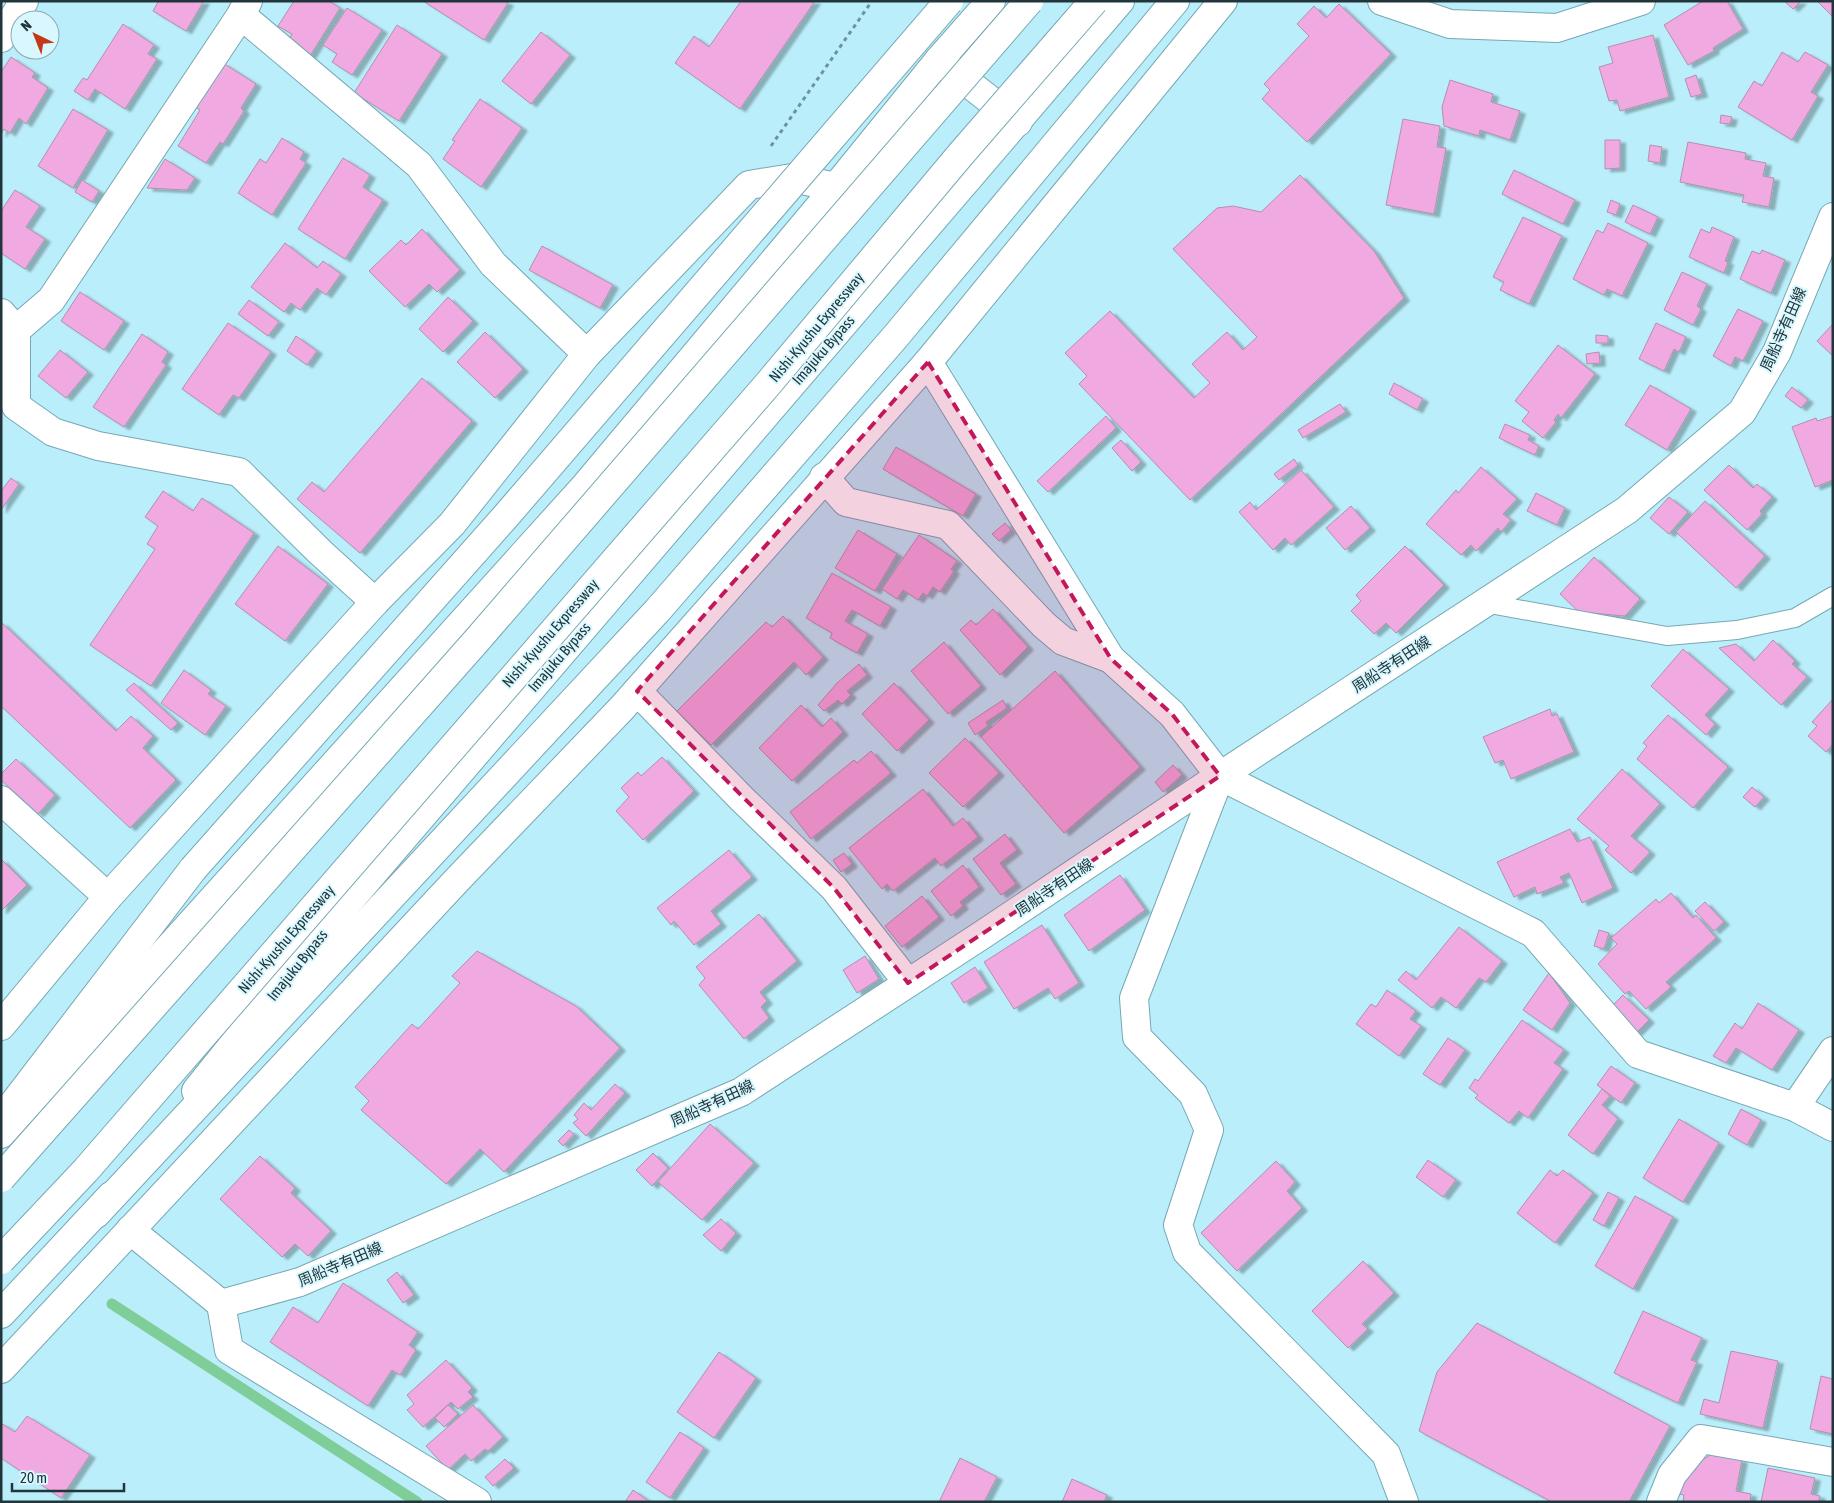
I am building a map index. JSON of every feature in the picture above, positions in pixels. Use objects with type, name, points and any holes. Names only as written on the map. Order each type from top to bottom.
[{"type":"main road","points":[[1,38],[24,1]]},
{"type":"main road","points":[[1,1120],[193,869],[506,516],[949,1]]},
{"type":"main road","points":[[1,1134],[586,485],[836,187],[939,60],[991,1]]},
{"type":"main road","points":[[1,1178],[478,639],[1029,1]]},
{"type":"main road","name":"Nishi-Kyushu Expressway","points":[[1,1260],[86,1170],[768,384],[961,154],[1094,1]]},
{"type":"main road","name":"Imajuku Bypass","points":[[1,1314],[96,1214],[333,920],[1120,1]]},
{"type":"main road","points":[[96,1214],[657,611],[896,336],[1175,1]]},
{"type":"main road","points":[[1,1369],[637,691],[928,362],[1223,1]]},
{"type":"main road","points":[[1382,1],[1450,24],[1558,28],[1641,1]]},
{"type":"main road","points":[[375,602],[320,552],[239,472],[98,446],[53,432],[16,406],[9,321],[51,300],[244,8],[419,166],[492,264],[587,354]]},
{"type":"main road","points":[[939,60],[1018,122]]},
{"type":"main road","points":[[1,1026],[108,897],[375,602],[452,524],[587,354],[749,185],[792,178],[836,187]]},
{"type":"main road","name":"周船寺有田線","points":[[221,1304],[300,1282],[741,1092],[1627,510],[1742,412],[1776,352],[1825,256],[1833,217]]},
{"type":"main road","points":[[928,362],[1111,659],[1172,714],[1220,776],[1533,933],[1638,1054],[1795,1107],[1833,1127]]},
{"type":"main road","points":[[824,478],[846,502],[948,525],[1062,641],[1111,659]]},
{"type":"main road","points":[[637,691],[742,799],[834,888],[908,983]]},
{"type":"main road","points":[[1220,776],[1134,998],[1137,1037],[1194,1094],[1209,1130],[1178,1224],[1187,1252],[1386,1454],[1404,1502]]},
{"type":"main road","points":[[1,800],[108,897]]},
{"type":"main road","points":[[1795,1107],[1833,1051]]},
{"type":"main road","points":[[130,1230],[221,1304],[229,1350],[477,1502]]},
{"type":"main road","points":[[1662,1502],[1672,1475],[1701,1439],[1833,1462]]},
{"type":"lane","points":[[1484,603],[1667,636],[1737,630],[1795,618],[1833,596]]},
{"type":"highlighted area","points":[[928,362],[1111,659],[1172,714],[1220,776],[908,983],[834,888],[637,691]]},
{"type":"building","points":[[156,1],[204,1],[186,31],[153,11],[158,2]]},
{"type":"building","points":[[294,1],[329,1],[340,8],[310,56],[287,42],[292,34],[278,26]]},
{"type":"building","points":[[423,1],[504,1],[508,3],[484,40]]},
{"type":"building","points":[[741,1],[815,1],[740,109],[675,63],[694,36],[709,47]]},
{"type":"building","points":[[1703,1],[1727,1],[1743,29],[1713,48],[1714,51],[1688,65],[1664,25]]},
{"type":"building","points":[[1784,1],[1801,1],[1793,9]]},
{"type":"building","points":[[1817,1],[1833,1],[1833,17]]},
{"type":"building","points":[[1339,4],[1391,54],[1307,142],[1262,99],[1270,90],[1264,84],[1309,36],[1297,24],[1314,6],[1326,18]]},
{"type":"building","points":[[347,8],[382,30],[352,75],[332,62],[337,54],[323,45]]},
{"type":"building","points":[[123,24],[154,45],[148,54],[157,59],[125,109],[95,89],[88,100],[74,91],[83,78],[87,80]]},
{"type":"building","points":[[397,25],[442,54],[399,121],[354,93]]},
{"type":"building","points":[[541,32],[570,55],[531,104],[502,81]]},
{"type":"building","points":[[1653,35],[1669,97],[1620,111],[1617,100],[1609,101],[1599,67],[1613,63],[1608,47]]},
{"type":"building","points":[[1782,52],[1798,62],[1805,52],[1828,65],[1811,92],[1818,96],[1792,140],[1738,107],[1754,81],[1762,86]]},
{"type":"building","points":[[10,58],[16,60],[35,73],[32,77],[48,88],[26,124],[19,118],[10,133],[4,129],[1,134],[1,72]]},
{"type":"building","points":[[223,63],[256,84],[241,108],[244,111],[223,144],[220,142],[206,163],[178,146],[200,110],[195,107]]},
{"type":"building","points":[[1696,75],[1702,94],[1691,97],[1685,79]]},
{"type":"building","points":[[1450,80],[1493,94],[1491,102],[1520,111],[1510,140],[1480,130],[1479,136],[1444,126],[1442,107]]},
{"type":"building","points":[[480,99],[522,128],[481,187],[443,159],[455,141],[452,140]]},
{"type":"building","points":[[73,109],[108,130],[73,188],[38,166]]},
{"type":"building","points":[[1721,115],[1732,117],[1730,124],[1720,123]]},
{"type":"building","points":[[1403,119],[1440,126],[1437,147],[1446,148],[1434,214],[1386,205]]},
{"type":"building","points":[[282,138],[304,152],[300,159],[306,163],[272,215],[238,193],[260,159],[266,163]]},
{"type":"building","points":[[1605,140],[1620,140],[1620,168],[1605,169]]},
{"type":"building","points":[[1688,142],[1746,153],[1745,159],[1766,163],[1763,176],[1774,178],[1769,207],[1742,202],[1744,195],[1680,182]]},
{"type":"building","points":[[1650,145],[1662,147],[1660,163],[1648,161]]},
{"type":"building","points":[[343,158],[370,175],[363,187],[383,200],[345,259],[298,229]]},
{"type":"building","points":[[165,159],[195,178],[187,190],[147,188]]},
{"type":"building","points":[[1514,170],[1575,200],[1563,224],[1502,194]]},
{"type":"building","points":[[1300,175],[1374,251],[1404,298],[1190,500],[1079,384],[1087,376],[1065,353],[1110,311],[1194,398],[1210,383],[1192,364],[1227,332],[1243,350],[1257,337],[1173,249],[1217,208],[1233,206],[1261,212]]},
{"type":"building","points":[[82,180],[99,191],[92,202],[75,192]]},
{"type":"building","points":[[15,190],[40,206],[26,227],[45,239],[25,269],[1,253],[1,211]]},
{"type":"building","points":[[1611,200],[1620,204],[1616,215],[1607,212]]},
{"type":"building","points":[[1633,205],[1658,217],[1650,234],[1625,222]]},
{"type":"building","points":[[1523,217],[1562,236],[1529,304],[1500,290],[1504,282],[1493,277]]},
{"type":"building","points":[[1608,223],[1648,243],[1622,296],[1607,289],[1604,295],[1573,279],[1597,230],[1603,233]]},
{"type":"building","points":[[1712,227],[1734,237],[1725,261],[1728,262],[1724,273],[1689,257],[1701,229],[1710,233]]},
{"type":"building","points":[[422,229],[460,270],[437,292],[429,284],[405,307],[369,271],[401,240],[406,245]]},
{"type":"building","points":[[285,243],[317,268],[323,261],[341,274],[326,295],[317,288],[300,310],[291,303],[284,312],[251,287]]},
{"type":"building","points":[[542,246],[613,285],[600,308],[529,270]]},
{"type":"building","points":[[1762,250],[1785,260],[1771,293],[1740,279],[1752,251],[1760,254]]},
{"type":"building","points":[[1682,272],[1707,284],[1697,306],[1701,309],[1693,325],[1664,310]]},
{"type":"building","points":[[80,292],[124,321],[104,350],[61,321]]},
{"type":"building","points":[[448,297],[473,321],[443,352],[419,329]]},
{"type":"building","points":[[249,300],[279,322],[268,336],[238,314]]},
{"type":"building","points":[[1738,309],[1763,321],[1743,361],[1735,357],[1731,366],[1713,356]]},
{"type":"building","points":[[228,323],[271,352],[239,398],[233,395],[219,415],[182,389]]},
{"type":"building","points":[[1656,323],[1686,337],[1679,352],[1674,349],[1664,371],[1639,359]]},
{"type":"building","points":[[1833,324],[1833,356],[1817,341]]},
{"type":"building","points":[[485,332],[523,369],[495,398],[457,362]]},
{"type":"building","points":[[142,334],[168,352],[162,362],[166,365],[124,427],[93,407]]},
{"type":"building","points":[[1596,335],[1608,336],[1608,343],[1596,343]]},
{"type":"building","points":[[296,336],[317,351],[307,365],[287,351]]},
{"type":"building","points":[[1558,345],[1595,374],[1561,418],[1558,414],[1554,420],[1556,422],[1543,438],[1522,421],[1529,412],[1515,401]]},
{"type":"building","points":[[60,350],[88,372],[66,398],[38,376]]},
{"type":"building","points":[[1599,352],[1600,363],[1587,364],[1586,354]]},
{"type":"building","points":[[422,378],[472,421],[360,553],[297,499],[312,482],[324,492]]},
{"type":"building","points":[[1394,383],[1423,399],[1417,410],[1389,394]]},
{"type":"building","points":[[1650,385],[1691,409],[1667,450],[1625,425]]},
{"type":"building","points":[[1792,387],[1808,400],[1801,408],[1785,396]]},
{"type":"building","points":[[1340,404],[1346,412],[1303,438],[1298,430]]},
{"type":"building","points":[[1106,416],[1116,428],[1048,492],[1037,481]]},
{"type":"building","points":[[1833,416],[1833,480],[1815,487],[1792,427],[1816,418],[1817,421]]},
{"type":"building","points":[[1505,424],[1530,435],[1528,440],[1539,446],[1535,455],[1499,438]]},
{"type":"building","points":[[1121,440],[1141,462],[1132,471],[1112,448]]},
{"type":"building","points":[[896,447],[976,494],[963,516],[883,469]]},
{"type":"building","points":[[1294,459],[1298,465],[1279,480],[1274,474]]},
{"type":"building","points":[[1729,465],[1753,488],[1757,484],[1772,497],[1760,511],[1762,514],[1747,530],[1704,490]]},
{"type":"building","points":[[1481,467],[1517,499],[1503,514],[1511,520],[1501,532],[1498,528],[1476,551],[1471,545],[1461,555],[1426,524],[1456,490],[1458,493]]},
{"type":"building","points":[[1301,470],[1334,507],[1291,545],[1285,538],[1273,550],[1239,512],[1250,502],[1256,510]]},
{"type":"building","points":[[11,478],[19,484],[1,510],[1,491]]},
{"type":"building","points":[[163,491],[193,511],[202,498],[254,533],[151,686],[90,645],[155,549],[147,544],[158,526],[145,517]]},
{"type":"building","points":[[1536,493],[1565,508],[1557,525],[1527,511]]},
{"type":"building","points":[[1669,497],[1688,512],[1669,534],[1650,518]]},
{"type":"building","points":[[1705,501],[1765,556],[1736,588],[1676,532]]},
{"type":"building","points":[[1351,506],[1370,528],[1345,550],[1326,528]]},
{"type":"building","points":[[1005,523],[1011,530],[999,541],[992,534]]},
{"type":"building","points":[[858,530],[897,554],[875,591],[835,568]]},
{"type":"building","points":[[919,535],[957,561],[951,569],[954,571],[940,592],[933,587],[927,596],[923,593],[918,600],[903,590],[897,599],[882,589]]},
{"type":"building","points":[[278,546],[328,584],[285,641],[235,604]]},
{"type":"building","points":[[1405,546],[1444,585],[1396,633],[1386,623],[1374,634],[1351,611],[1361,601],[1356,595]]},
{"type":"building","points":[[1594,557],[1640,599],[1625,616],[1579,612],[1560,594]]},
{"type":"building","points":[[832,573],[891,607],[880,626],[852,610],[845,621],[868,634],[857,653],[830,638],[832,633],[806,618]]},
{"type":"building","points":[[993,609],[1028,647],[1000,675],[960,630],[971,620],[976,625]]},
{"type":"building","points":[[783,616],[823,657],[806,675],[794,662],[711,745],[677,711],[766,622],[772,627]]},
{"type":"building","points":[[1,622],[116,731],[131,716],[153,736],[143,748],[176,780],[130,828],[1,706]]},
{"type":"building","points":[[1773,640],[1795,661],[1792,664],[1807,677],[1781,705],[1719,648],[1736,644],[1754,661]]},
{"type":"building","points":[[944,642],[981,686],[948,714],[911,671]]},
{"type":"building","points":[[1683,649],[1729,689],[1705,715],[1715,724],[1706,735],[1651,686]]},
{"type":"building","points":[[859,664],[867,675],[847,691],[851,695],[842,704],[838,700],[824,711],[818,705],[837,683]]},
{"type":"building","points":[[184,670],[211,690],[208,694],[226,706],[205,735],[161,703]]},
{"type":"building","points":[[1055,671],[1140,767],[1064,833],[981,737]]},
{"type":"building","points":[[134,683],[178,723],[171,730],[126,690]]},
{"type":"building","points":[[894,683],[929,720],[897,751],[862,714]]},
{"type":"building","points":[[1833,699],[1833,744],[1826,752],[1808,736],[1817,726],[1812,722]]},
{"type":"building","points":[[1003,700],[1007,708],[986,722],[988,726],[975,735],[968,723]]},
{"type":"building","points":[[801,705],[822,727],[831,718],[843,732],[792,781],[759,748]]},
{"type":"building","points":[[1550,709],[1552,716],[1557,714],[1574,752],[1511,779],[1503,760],[1495,763],[1483,737]]},
{"type":"building","points":[[1668,715],[1728,767],[1693,808],[1637,759],[1647,746],[1643,743]]},
{"type":"building","points":[[965,738],[999,773],[963,807],[929,773]]},
{"type":"building","points":[[871,751],[891,773],[811,839],[790,812],[854,760],[857,763]]},
{"type":"building","points":[[662,757],[694,791],[643,840],[616,811],[629,797],[621,788],[638,772],[641,776]]},
{"type":"building","points":[[16,759],[55,795],[38,814],[1,780],[1,774]]},
{"type":"building","points":[[1173,765],[1182,775],[1163,792],[1155,782]]},
{"type":"building","points":[[1622,769],[1660,804],[1631,836],[1650,852],[1631,873],[1605,850],[1609,846],[1577,819]]},
{"type":"building","points":[[1752,787],[1764,797],[1755,807],[1743,797]]},
{"type":"building","points":[[923,789],[953,826],[963,818],[978,837],[941,866],[935,858],[893,891],[887,884],[882,889],[849,848]]},
{"type":"building","points":[[1570,829],[1577,842],[1590,837],[1613,888],[1582,903],[1569,873],[1560,877],[1564,883],[1537,894],[1535,887],[1514,897],[1497,862]]},
{"type":"building","points":[[1005,834],[1017,850],[1000,863],[1016,884],[1001,895],[973,859]]},
{"type":"building","points":[[729,850],[752,877],[711,911],[721,924],[694,945],[674,921],[671,925],[657,908]]},
{"type":"building","points":[[844,853],[852,864],[841,872],[833,860]]},
{"type":"building","points":[[1,859],[27,885],[1,911]]},
{"type":"building","points":[[963,865],[979,887],[960,902],[963,906],[951,916],[931,891]]},
{"type":"building","points":[[1120,875],[1145,910],[1089,951],[1064,915]]},
{"type":"building","points":[[1671,893],[1693,918],[1696,915],[1716,938],[1666,982],[1671,987],[1646,1009],[1629,991],[1625,994],[1598,964],[1617,944],[1611,938],[1656,899],[1659,903]]},
{"type":"building","points":[[922,896],[939,917],[902,947],[885,926]]},
{"type":"building","points":[[1705,902],[1724,922],[1714,931],[1695,911]]},
{"type":"building","points":[[759,914],[797,961],[760,992],[767,1001],[761,1007],[769,1018],[744,1039],[699,985],[705,978],[696,967]]},
{"type":"building","points":[[1042,925],[1079,983],[1055,999],[1048,988],[1014,1009],[984,962]]},
{"type":"building","points":[[1459,927],[1502,961],[1486,982],[1479,978],[1456,1008],[1441,997],[1432,1008],[1398,980],[1406,971],[1416,980]]},
{"type":"building","points":[[1599,930],[1609,933],[1604,949],[1594,946]]},
{"type":"building","points":[[477,951],[576,1006],[620,1048],[504,1172],[480,1149],[446,1184],[361,1110],[369,1101],[355,1087],[412,1024],[418,1029],[460,983],[452,976]]},
{"type":"building","points":[[865,956],[879,979],[857,993],[843,970]]},
{"type":"building","points":[[975,967],[988,988],[964,1003],[951,983]]},
{"type":"building","points":[[1549,973],[1570,1003],[1552,1030],[1523,1010]]},
{"type":"building","points":[[1387,990],[1416,1011],[1410,1019],[1421,1026],[1399,1056],[1356,1024],[1371,1004],[1376,1007]]},
{"type":"building","points":[[1623,995],[1649,1020],[1636,1033],[1610,1008]]},
{"type":"building","points":[[1758,1003],[1799,1030],[1772,1070],[1736,1048],[1726,1063],[1713,1056],[1735,1023],[1742,1029]]},
{"type":"building","points":[[1522,1020],[1564,1050],[1554,1063],[1563,1069],[1528,1118],[1519,1111],[1509,1123],[1475,1098],[1478,1095],[1469,1088],[1475,1079],[1478,1081]]},
{"type":"building","points":[[1448,1038],[1465,1050],[1440,1085],[1423,1074]]},
{"type":"building","points":[[1611,1066],[1635,1083],[1621,1103],[1597,1085]]},
{"type":"building","points":[[615,1084],[625,1093],[586,1136],[573,1123],[578,1119],[574,1115],[584,1103],[591,1110]]},
{"type":"building","points":[[1602,1089],[1610,1096],[1602,1105],[1618,1119],[1593,1154],[1568,1135]]},
{"type":"building","points":[[1741,1109],[1761,1120],[1747,1145],[1728,1134]]},
{"type":"building","points":[[1679,1119],[1719,1143],[1683,1202],[1643,1178]]},
{"type":"building","points":[[710,1124],[754,1163],[702,1220],[658,1182]]},
{"type":"building","points":[[569,1130],[574,1134],[563,1146],[558,1141]]},
{"type":"building","points":[[653,1153],[668,1168],[652,1186],[636,1170]]},
{"type":"building","points":[[260,1156],[295,1188],[291,1193],[331,1231],[308,1256],[295,1244],[282,1257],[220,1199]]},
{"type":"building","points":[[1428,1160],[1456,1180],[1443,1197],[1416,1177]]},
{"type":"building","points":[[1276,1161],[1295,1182],[1287,1191],[1302,1208],[1237,1271],[1201,1233]]},
{"type":"building","points":[[1550,1170],[1557,1176],[1563,1170],[1593,1193],[1555,1243],[1517,1213]]},
{"type":"building","points":[[1608,1192],[1619,1198],[1604,1226],[1593,1220]]},
{"type":"building","points":[[1635,1196],[1673,1217],[1633,1289],[1595,1266]]},
{"type":"building","points":[[721,1219],[736,1233],[721,1251],[703,1235]]},
{"type":"building","points":[[1363,1261],[1394,1293],[1362,1324],[1368,1329],[1348,1348],[1312,1311]]},
{"type":"building","points":[[397,1272],[414,1295],[403,1303],[387,1280]]},
{"type":"building","points":[[343,1283],[418,1332],[409,1345],[416,1350],[400,1375],[392,1370],[368,1406],[270,1342],[293,1307],[318,1323]]},
{"type":"building","points":[[1643,1311],[1702,1338],[1691,1360],[1697,1362],[1678,1403],[1614,1373]]},
{"type":"building","points":[[1477,1323],[1670,1426],[1629,1502],[1552,1502],[1419,1431],[1437,1372]]},
{"type":"building","points":[[1731,1351],[1778,1361],[1763,1428],[1700,1414],[1704,1399],[1719,1403]]},
{"type":"building","points":[[719,1352],[756,1378],[714,1438],[677,1412]]},
{"type":"building","points":[[446,1360],[472,1388],[468,1392],[473,1397],[458,1409],[451,1402],[423,1427],[407,1410],[414,1404],[407,1395]]},
{"type":"building","points":[[1821,1376],[1833,1379],[1833,1434],[1810,1429]]},
{"type":"building","points":[[448,1405],[458,1414],[444,1427],[435,1418]]},
{"type":"building","points":[[473,1405],[503,1437],[488,1451],[485,1449],[471,1461],[465,1454],[448,1470],[426,1446]]},
{"type":"building","points":[[27,1416],[90,1455],[61,1498],[1,1458],[1,1423],[15,1432]]},
{"type":"building","points":[[680,1432],[704,1448],[670,1498],[646,1482]]},
{"type":"building","points":[[1712,1454],[1742,1460],[1736,1491],[1751,1494],[1750,1502],[1683,1502],[1684,1495],[1679,1494],[1684,1471]]},
{"type":"building","points":[[960,1458],[997,1477],[984,1502],[939,1502]]},
{"type":"building","points":[[505,1459],[514,1468],[493,1486],[485,1477]]},
{"type":"building","points":[[1768,1468],[1815,1478],[1811,1494],[1820,1496],[1818,1502],[1761,1502]]},
{"type":"building","points":[[1072,1479],[1107,1495],[1104,1502],[1062,1502]]},
{"type":"building","points":[[633,1490],[650,1502],[625,1502]]},
{"type":"waterway","points":[[112,1304],[417,1502]]}]
